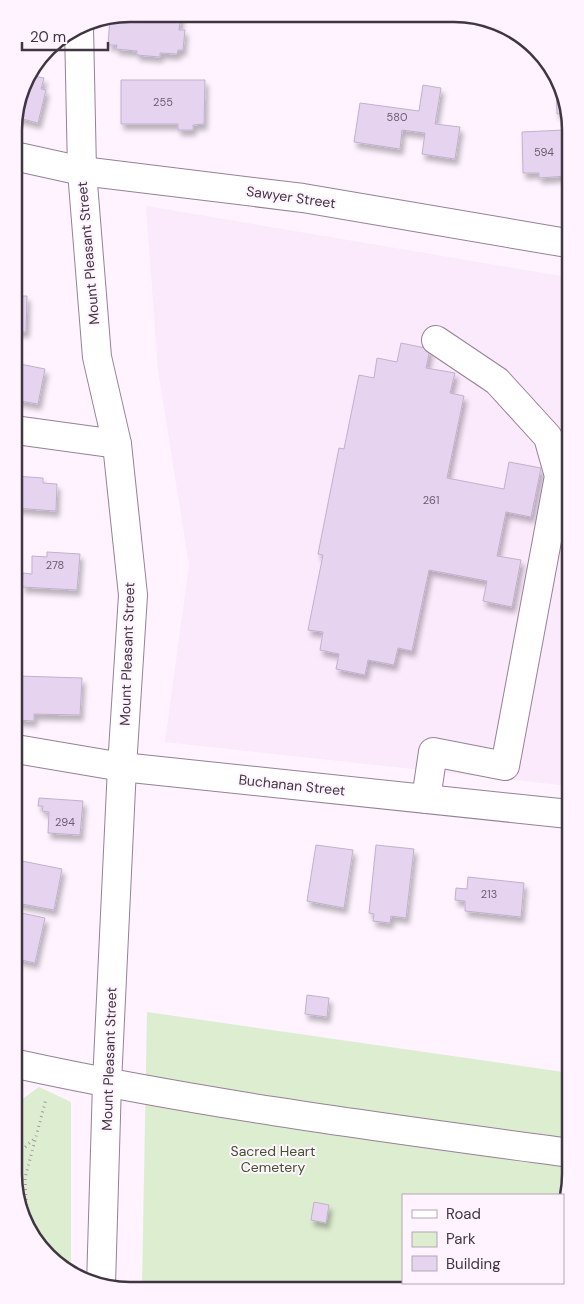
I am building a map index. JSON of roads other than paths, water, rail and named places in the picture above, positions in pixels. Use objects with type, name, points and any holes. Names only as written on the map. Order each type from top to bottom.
[{"type":"street","name":"Mount Pleasant Street","points":[[78,36],[82,171],[97,357],[117,444],[133,595],[122,767],[107,1083],[101,1277]]},
{"type":"street","name":"Sawyer Street","points":[[23,158],[82,171],[303,198],[562,242]]},
{"type":"street","points":[[426,799],[433,752],[505,766],[559,476],[548,437],[497,381],[436,340]]},
{"type":"street","points":[[23,431],[117,444]]},
{"type":"street","name":"Buchanan Street","points":[[22,750],[122,767],[561,813]]},
{"type":"street","points":[[22,1065],[107,1083],[238,1106],[561,1152]]},
{"type":"park label","name":"Sacred Heart Cemetery","points":[[273,1160]]}]
